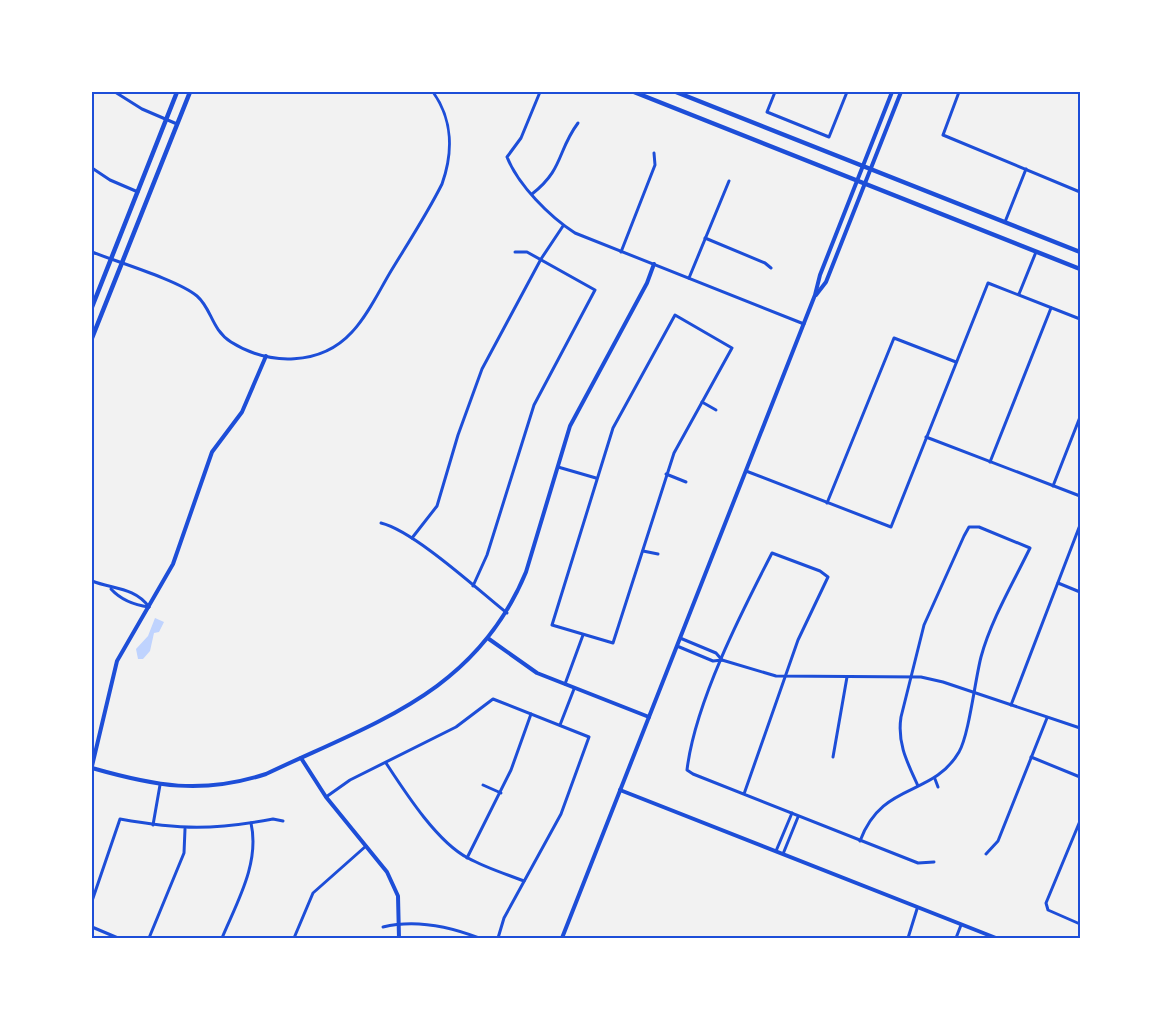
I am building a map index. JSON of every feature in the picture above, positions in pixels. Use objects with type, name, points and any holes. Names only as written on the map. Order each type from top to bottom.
[{"type":"main road","points":[[92,308],[177,92]]},
{"type":"main road","points":[[92,338],[119,263],[190,92]]},
{"type":"main road","points":[[634,92],[1080,269]]},
{"type":"main road","points":[[676,92],[1080,252]]},
{"type":"street","points":[[115,92],[142,110],[177,123]]},
{"type":"street","points":[[92,252],[181,287],[197,296],[221,335],[234,344],[266,356],[292,360],[315,356],[337,346],[360,323],[437,194],[446,174],[450,149],[448,127],[444,111],[433,92]]},
{"type":"street","points":[[540,92],[524,132],[507,157],[532,194],[563,226],[621,252],[804,324]]},
{"type":"street","points":[[775,92],[767,112],[829,137],[847,92]]},
{"type":"street","points":[[562,939],[815,296],[820,275],[892,92]]},
{"type":"street","points":[[815,296],[826,282],[901,92]]},
{"type":"street","points":[[959,92],[943,135],[1080,192]]},
{"type":"street","points":[[532,194],[554,174],[570,134],[578,123]]},
{"type":"street","points":[[621,252],[655,165],[654,153]]},
{"type":"street","points":[[92,168],[110,180],[138,192]]},
{"type":"street","points":[[1005,222],[1026,169]]},
{"type":"street","points":[[689,278],[729,181]]},
{"type":"street","points":[[412,538],[437,506],[458,435],[482,369],[541,259],[563,226]]},
{"type":"street","points":[[705,238],[765,262],[771,268]]},
{"type":"street","points":[[473,586],[487,555],[534,405],[595,290],[527,252],[515,252]]},
{"type":"street","points":[[1019,294],[1036,252]]},
{"type":"street","points":[[266,356],[242,412],[212,452],[176,558],[114,669],[92,767],[160,785],[203,788],[231,784],[266,774],[301,758],[411,703],[441,685],[489,639],[507,613],[526,572],[558,466],[579,407],[647,283],[654,264]]},
{"type":"street","points":[[746,471],[891,527],[988,283],[1080,319]]},
{"type":"street","points":[[990,462],[1050,308]]},
{"type":"street","points":[[675,315],[732,348],[674,453],[613,644],[552,624],[597,478],[614,428],[675,315]]},
{"type":"street","points":[[827,503],[894,338],[957,362]]},
{"type":"street","points":[[702,402],[716,410]]},
{"type":"street","points":[[1053,486],[1080,417]]},
{"type":"street","points":[[926,437],[1080,496]]},
{"type":"street","points":[[558,466],[597,478]]},
{"type":"street","points":[[666,474],[686,482]]},
{"type":"street","points":[[381,523],[393,526],[412,538],[507,613]]},
{"type":"street","points":[[1011,705],[1080,525]]},
{"type":"street","points":[[860,841],[870,819],[886,801],[935,779],[951,765],[961,749],[982,655],[1030,548],[979,527],[969,527],[924,625],[901,717],[900,739],[903,753],[918,786]]},
{"type":"street","points":[[643,550],[658,554]]},
{"type":"street","points":[[744,794],[798,640],[828,577],[820,571],[772,553],[744,607],[722,660],[696,728],[687,770],[744,794],[860,841],[918,863],[934,862]]},
{"type":"street","points":[[92,581],[111,589],[126,589],[142,597],[149,607]]},
{"type":"street","points":[[1058,583],[1080,592]]},
{"type":"street","points":[[111,589],[117,596],[137,605],[149,607]]},
{"type":"street","points":[[565,684],[583,635]]},
{"type":"street","points":[[680,638],[716,653],[722,660]]},
{"type":"street","points":[[489,639],[537,673],[649,717]]},
{"type":"street","points":[[677,646],[713,661],[722,660],[760,672],[786,677],[911,676],[943,682],[1080,728]]},
{"type":"street","points":[[832,757],[847,677]]},
{"type":"street","points":[[560,725],[574,689]]},
{"type":"street","points":[[326,797],[350,780],[456,727],[493,699],[589,737],[561,813],[504,918],[498,939]]},
{"type":"street","points":[[467,858],[501,793],[531,714]]},
{"type":"street","points":[[986,854],[998,841],[1047,718]]},
{"type":"street","points":[[1031,757],[1080,777]]},
{"type":"street","points":[[301,758],[326,797],[387,872],[398,896],[401,923],[399,939]]},
{"type":"street","points":[[387,763],[402,787],[449,845],[467,858],[525,881]]},
{"type":"street","points":[[935,779],[938,787]]},
{"type":"street","points":[[153,825],[160,785]]},
{"type":"street","points":[[483,785],[501,793]]},
{"type":"street","points":[[620,790],[996,939]]},
{"type":"street","points":[[776,851],[792,813]]},
{"type":"street","points":[[783,854],[798,816]]},
{"type":"street","points":[[92,901],[120,819],[185,829],[209,829],[273,819],[283,821]]},
{"type":"street","points":[[1080,821],[1046,903],[1048,910],[1080,924]]},
{"type":"street","points":[[222,939],[250,868],[255,840],[251,823]]},
{"type":"street","points":[[149,939],[184,853],[185,829]]},
{"type":"street","points":[[294,939],[313,893],[366,846]]},
{"type":"street","points":[[908,939],[917,909]]},
{"type":"street","points":[[383,927],[401,923],[431,924],[479,939]]},
{"type":"street","points":[[956,939],[961,925]]},
{"type":"street","points":[[92,927],[118,939]]},
{"type":"water","points":[[155,618],[164,622],[159,632],[154,633],[150,651],[143,659],[138,659],[136,649],[148,636]]}]
